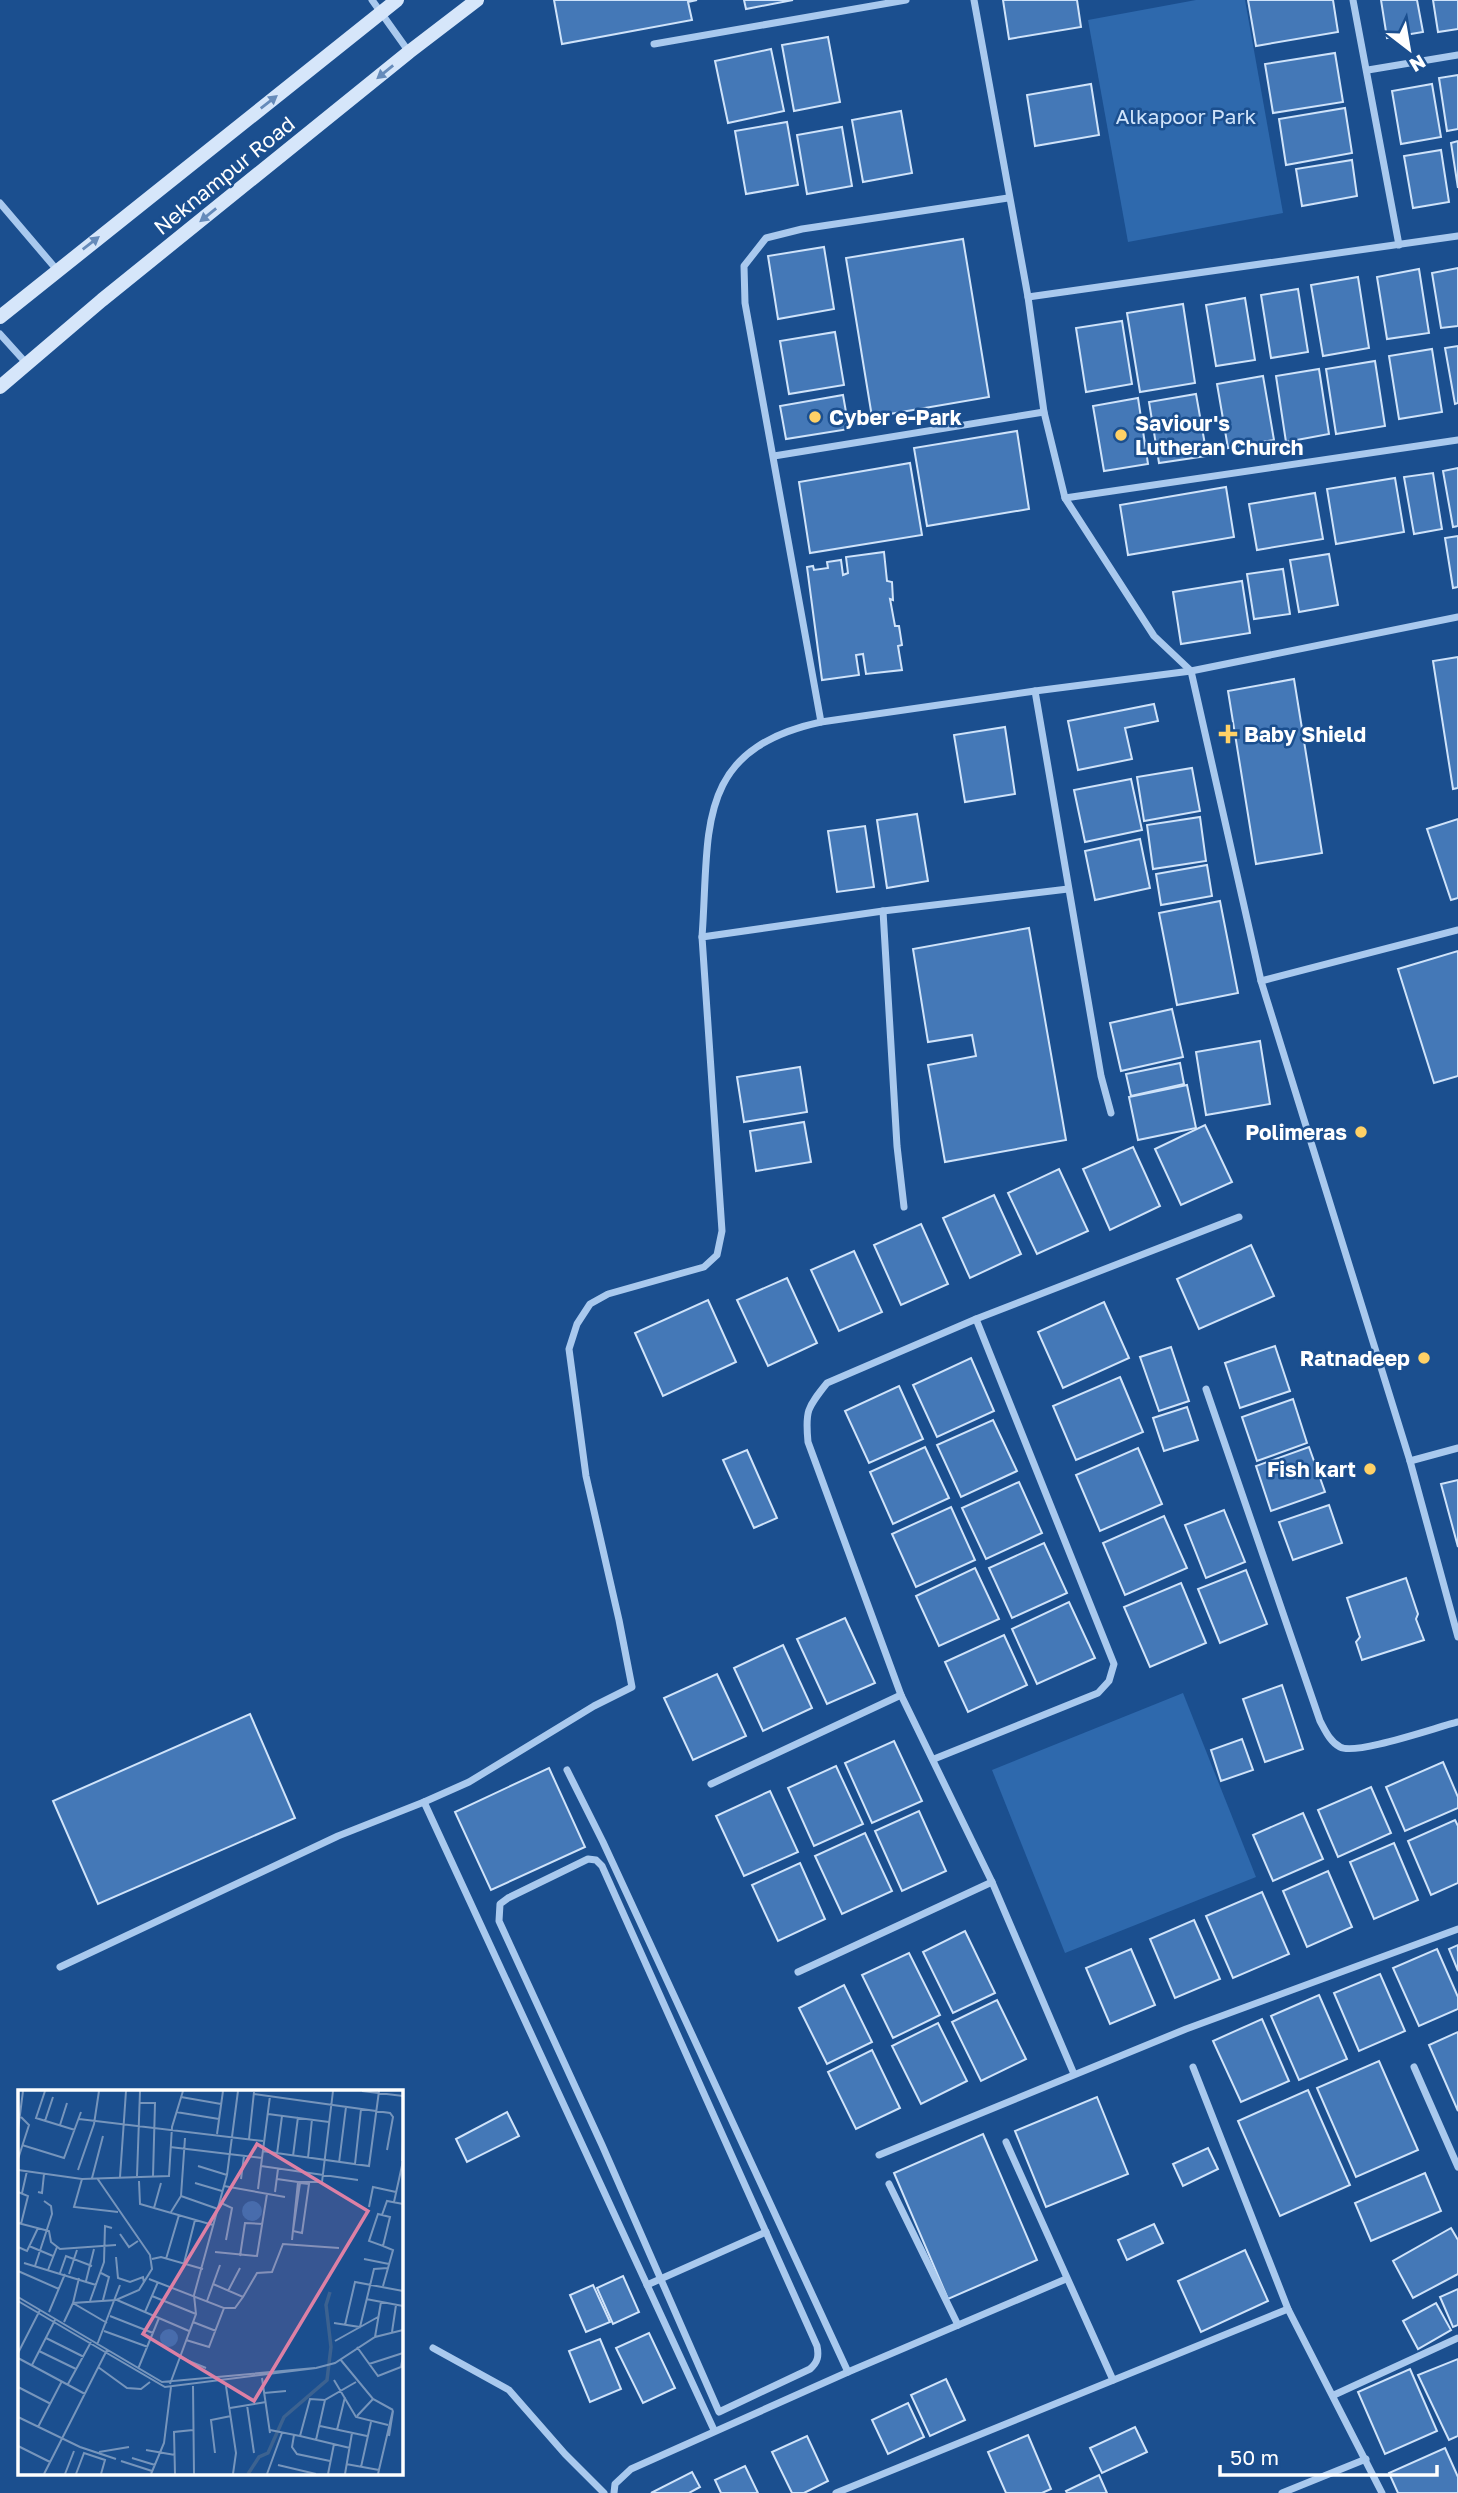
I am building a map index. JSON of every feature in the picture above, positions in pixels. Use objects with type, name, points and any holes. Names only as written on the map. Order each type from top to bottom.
[{"type":"street","points":[[372,0],[409,52]]},
{"type":"street","name":"Neknampur Road","points":[[0,317],[397,0]]},
{"type":"street","name":"Neknampur Road","points":[[0,387],[102,300],[477,0]]},
{"type":"street","points":[[653,44],[906,0]]},
{"type":"street","points":[[974,0],[1028,297],[1044,412],[1065,498],[1154,636],[1191,671],[1261,981],[1410,1461],[1458,1637]]},
{"type":"street","points":[[1353,0],[1399,245]]},
{"type":"street","points":[[1368,71],[1458,55]]},
{"type":"street","points":[[821,722],[745,303],[744,266],[766,238],[802,229],[1009,198]]},
{"type":"street","points":[[0,203],[57,270]]},
{"type":"street","points":[[1028,297],[1458,236]]},
{"type":"street","points":[[0,334],[28,364]]},
{"type":"street","points":[[774,456],[1044,412]]},
{"type":"street","points":[[1065,498],[1458,440]]},
{"type":"street","points":[[60,1967],[338,1836],[469,1782],[594,1706],[632,1687],[586,1476],[569,1349],[577,1324],[590,1304],[608,1294],[704,1267],[717,1255],[722,1231],[702,937],[710,820],[720,785],[740,759],[758,744],[791,729],[821,722],[1191,671],[1458,617]]},
{"type":"street","points":[[1035,691],[1101,1076],[1111,1113]]},
{"type":"street","points":[[702,937],[883,911],[1068,890]]},
{"type":"street","points":[[883,911],[897,1146],[904,1207]]},
{"type":"street","points":[[1261,981],[1458,930]]},
{"type":"street","points":[[1074,2074],[992,1882],[901,1695],[808,1443],[806,1415],[812,1402],[827,1383],[976,1319],[1239,1217]]},
{"type":"street","points":[[934,1759],[1098,1693],[1110,1681],[1114,1664],[976,1319]]},
{"type":"street","points":[[1206,1389],[1315,1708],[1329,1738],[1341,1748],[1359,1749],[1458,1721]]},
{"type":"street","points":[[1410,1461],[1458,1448]]},
{"type":"street","points":[[711,1784],[901,1695]]},
{"type":"street","points":[[567,1770],[603,1842],[848,2372]]},
{"type":"street","points":[[425,1802],[714,2430]]},
{"type":"street","points":[[708,2417],[719,2412],[810,2370],[817,2363],[819,2354],[602,1866],[596,1860],[588,1859],[499,1904],[499,1921],[602,2145],[719,2412]]},
{"type":"street","points":[[798,1972],[992,1882]]},
{"type":"street","points":[[879,2155],[1199,2024],[1458,1929]]},
{"type":"street","points":[[1193,2067],[1288,2309],[1382,2493]]},
{"type":"street","points":[[1414,2067],[1458,2166]]},
{"type":"street","points":[[1006,2142],[1113,2380]]},
{"type":"street","points":[[586,2152],[602,2145]]},
{"type":"street","points":[[889,2184],[958,2325]]},
{"type":"street","points":[[647,2285],[766,2232]]},
{"type":"street","points":[[614,2493],[615,2484],[631,2469],[714,2430],[1066,2279]]},
{"type":"street","points":[[836,2493],[1288,2309]]},
{"type":"street","points":[[1334,2395],[1458,2338]]},
{"type":"street","points":[[433,2348],[509,2390],[604,2493]]},
{"type":"street","points":[[1282,2493],[1366,2459]]},
{"type":"green space","name":"Alkapoor Park","points":[[1196,0],[1245,0],[1283,213],[1128,242],[1088,20]]},
{"type":"green space","points":[[1183,1693],[1256,1877],[1065,1953],[992,1770]]},
{"type":"building","points":[[554,0],[697,0],[688,2],[692,20],[562,44]]},
{"type":"building","points":[[744,0],[793,0],[746,9]]},
{"type":"building","points":[[1003,0],[1077,0],[1081,27],[1009,39]]},
{"type":"building","points":[[1248,0],[1333,0],[1338,32],[1256,46]]},
{"type":"building","points":[[1381,0],[1417,0],[1423,32],[1387,38]]},
{"type":"building","points":[[1433,0],[1458,0],[1458,29],[1438,32]]},
{"type":"building","points":[[828,37],[840,102],[794,111],[782,45]]},
{"type":"building","points":[[771,49],[784,111],[728,123],[715,61]]},
{"type":"building","points":[[1335,53],[1343,102],[1273,113],[1265,64]]},
{"type":"building","points":[[1458,75],[1458,129],[1447,131],[1439,78]]},
{"type":"building","points":[[1091,84],[1099,135],[1035,146],[1027,95]]},
{"type":"building","points":[[1432,84],[1441,137],[1401,144],[1392,91]]},
{"type":"building","points":[[1345,108],[1352,153],[1286,165],[1279,119]]},
{"type":"building","points":[[901,111],[912,173],[863,182],[852,120]]},
{"type":"building","points":[[787,122],[798,185],[746,194],[735,131]]},
{"type":"building","points":[[842,127],[852,186],[807,194],[797,135]]},
{"type":"building","points":[[1458,141],[1458,188],[1451,143]]},
{"type":"building","points":[[1441,150],[1449,202],[1413,208],[1404,156]]},
{"type":"building","points":[[1352,160],[1357,196],[1302,206],[1296,169]]},
{"type":"building","points":[[963,239],[989,397],[872,417],[846,258]]},
{"type":"building","points":[[824,247],[834,309],[778,319],[768,256]]},
{"type":"building","points":[[1458,268],[1458,326],[1441,328],[1432,273]]},
{"type":"building","points":[[1419,269],[1429,333],[1387,339],[1377,277]]},
{"type":"building","points":[[1358,277],[1369,348],[1323,356],[1311,285]]},
{"type":"building","points":[[1298,289],[1308,352],[1271,358],[1261,295]]},
{"type":"building","points":[[1245,298],[1255,360],[1216,366],[1206,305]]},
{"type":"building","points":[[1183,304],[1195,383],[1140,392],[1127,313]]},
{"type":"building","points":[[1122,321],[1132,384],[1086,392],[1076,328]]},
{"type":"building","points":[[835,332],[844,385],[789,394],[780,341]]},
{"type":"building","points":[[1458,346],[1458,403],[1455,404],[1445,348]]},
{"type":"building","points":[[1432,349],[1442,412],[1399,419],[1389,356]]},
{"type":"building","points":[[1375,361],[1385,426],[1336,434],[1326,369]]},
{"type":"building","points":[[1319,369],[1329,434],[1286,442],[1276,376]]},
{"type":"building","points":[[1263,376],[1274,440],[1228,448],[1217,384]]},
{"type":"building","points":[[1196,394],[1207,456],[1159,463],[1149,402]]},
{"type":"building","name":"Cyber e-Park","points":[[843,395],[849,429],[786,439],[780,406]]},
{"type":"building","name":"Saviour's Lutheran Church","points":[[1138,398],[1148,464],[1104,471],[1093,406]]},
{"type":"building","points":[[1017,431],[1029,509],[927,526],[914,448]]},
{"type":"building","points":[[910,463],[922,535],[810,553],[799,482]]},
{"type":"building","points":[[1458,468],[1458,526],[1453,527],[1443,471]]},
{"type":"building","points":[[1433,473],[1442,529],[1414,534],[1404,477]]},
{"type":"building","points":[[1395,478],[1404,532],[1336,544],[1327,489]]},
{"type":"building","points":[[1226,487],[1234,537],[1128,555],[1120,505]]},
{"type":"building","points":[[1315,493],[1323,539],[1257,550],[1249,504]]},
{"type":"building","points":[[1458,536],[1458,587],[1453,588],[1445,538]]},
{"type":"building","points":[[884,552],[887,581],[892,582],[893,600],[890,599],[895,626],[899,626],[902,645],[898,646],[902,670],[866,674],[863,654],[856,655],[859,675],[822,680],[807,567],[813,566],[814,570],[828,568],[827,562],[841,560],[843,575],[848,573],[846,557]]},
{"type":"building","points":[[1329,554],[1338,605],[1299,612],[1290,560]]},
{"type":"building","points":[[1283,569],[1290,614],[1254,619],[1247,574]]},
{"type":"building","points":[[1242,581],[1250,633],[1181,644],[1173,592]]},
{"type":"building","points":[[1458,657],[1458,788],[1453,789],[1433,661]]},
{"type":"building","points":[[1294,679],[1322,853],[1256,864],[1228,691]]},
{"type":"building","points":[[1154,704],[1158,721],[1125,728],[1132,759],[1078,770],[1068,721]]},
{"type":"building","points":[[1005,727],[1015,794],[965,802],[954,735]]},
{"type":"building","points":[[1192,768],[1200,811],[1144,821],[1137,777]]},
{"type":"building","points":[[1131,779],[1142,830],[1085,842],[1074,790]]},
{"type":"building","points":[[917,814],[928,881],[887,888],[877,820]]},
{"type":"building","points":[[1200,817],[1206,861],[1153,869],[1147,825]]},
{"type":"building","points":[[1458,819],[1458,898],[1451,900],[1427,829]]},
{"type":"building","points":[[865,826],[874,887],[837,892],[828,831]]},
{"type":"building","points":[[1140,839],[1150,888],[1095,900],[1085,851]]},
{"type":"building","points":[[1207,865],[1212,896],[1161,905],[1156,874]]},
{"type":"building","points":[[1220,901],[1238,993],[1177,1005],[1159,913]]},
{"type":"building","points":[[1029,928],[1066,1140],[945,1162],[928,1065],[976,1056],[972,1035],[928,1042],[913,949]]},
{"type":"building","points":[[1458,951],[1458,1076],[1434,1083],[1398,969]]},
{"type":"building","points":[[1172,1009],[1183,1057],[1121,1071],[1110,1023]]},
{"type":"building","points":[[1260,1041],[1270,1104],[1206,1115],[1196,1052]]},
{"type":"building","points":[[1180,1063],[1184,1084],[1131,1096],[1126,1074]]},
{"type":"building","points":[[800,1067],[807,1112],[744,1122],[737,1077]]},
{"type":"building","points":[[1187,1085],[1196,1128],[1138,1140],[1129,1097]]},
{"type":"building","points":[[804,1122],[811,1162],[756,1171],[750,1131]]},
{"type":"building","points":[[1205,1125],[1232,1182],[1181,1205],[1155,1149]]},
{"type":"building","points":[[1133,1147],[1160,1206],[1110,1230],[1083,1169]]},
{"type":"building","points":[[1059,1169],[1088,1231],[1037,1254],[1008,1193]]},
{"type":"building","points":[[994,1195],[1021,1254],[970,1278],[943,1218]]},
{"type":"building","points":[[921,1224],[948,1284],[901,1305],[874,1245]]},
{"type":"building","points":[[1251,1245],[1274,1296],[1199,1329],[1177,1279]]},
{"type":"building","points":[[854,1251],[882,1312],[839,1331],[811,1270]]},
{"type":"building","points":[[787,1278],[817,1343],[768,1366],[737,1300]]},
{"type":"building","points":[[708,1300],[736,1362],[663,1396],[635,1333]]},
{"type":"building","points":[[1104,1302],[1129,1358],[1063,1388],[1038,1332]]},
{"type":"building","points":[[1275,1346],[1290,1391],[1240,1408],[1225,1363]]},
{"type":"building","points":[[1171,1347],[1189,1401],[1159,1411],[1140,1357]]},
{"type":"building","points":[[971,1358],[994,1411],[937,1437],[913,1385]]},
{"type":"building","points":[[1120,1377],[1143,1432],[1076,1460],[1053,1406]]},
{"type":"building","points":[[899,1386],[923,1439],[869,1463],[845,1411]]},
{"type":"building","points":[[1293,1399],[1307,1443],[1257,1461],[1242,1417]]},
{"type":"building","points":[[1187,1407],[1198,1440],[1164,1451],[1153,1418]]},
{"type":"building","points":[[993,1420],[1017,1471],[961,1497],[937,1445]]},
{"type":"building","points":[[925,1447],[949,1498],[893,1524],[870,1472]]},
{"type":"building","points":[[1309,1447],[1325,1492],[1271,1511],[1256,1466]]},
{"type":"building","points":[[1138,1448],[1162,1504],[1100,1531],[1076,1475]]},
{"type":"building","points":[[747,1450],[777,1518],[754,1528],[723,1460]]},
{"type":"building","points":[[1458,1480],[1458,1547],[1441,1484]]},
{"type":"building","points":[[1019,1482],[1042,1533],[986,1559],[962,1508]]},
{"type":"building","points":[[1329,1505],[1342,1543],[1293,1560],[1279,1522]]},
{"type":"building","points":[[951,1507],[975,1560],[916,1587],[892,1534]]},
{"type":"building","points":[[1224,1510],[1245,1562],[1206,1578],[1185,1525]]},
{"type":"building","points":[[1164,1516],[1187,1568],[1125,1595],[1103,1543]]},
{"type":"building","points":[[1044,1543],[1067,1593],[1012,1618],[989,1568]]},
{"type":"building","points":[[975,1568],[999,1619],[939,1646],[916,1596]]},
{"type":"building","points":[[1246,1570],[1267,1624],[1220,1643],[1198,1589]]},
{"type":"building","points":[[1406,1578],[1424,1640],[1362,1660],[1356,1642],[1360,1637],[1347,1598]]},
{"type":"building","points":[[1181,1583],[1206,1643],[1150,1667],[1124,1607]]},
{"type":"building","points":[[1069,1602],[1095,1658],[1037,1684],[1012,1629]]},
{"type":"building","points":[[845,1618],[875,1683],[827,1704],[797,1639]]},
{"type":"building","points":[[1004,1635],[1027,1685],[968,1712],[945,1662]]},
{"type":"building","points":[[783,1645],[812,1708],[763,1731],[734,1668]]},
{"type":"building","points":[[717,1674],[746,1736],[693,1760],[664,1698]]},
{"type":"building","points":[[1282,1685],[1303,1749],[1265,1762],[1243,1699]]},
{"type":"building","points":[[250,1714],[295,1818],[98,1904],[53,1801]]},
{"type":"building","points":[[1242,1739],[1253,1770],[1221,1781],[1211,1750]]},
{"type":"building","points":[[894,1741],[922,1801],[872,1823],[845,1763]]},
{"type":"building","points":[[1443,1762],[1458,1797],[1458,1808],[1405,1831],[1386,1787]]},
{"type":"building","points":[[836,1766],[863,1824],[814,1846],[788,1788]]},
{"type":"building","points":[[549,1768],[585,1847],[491,1890],[455,1812]]},
{"type":"building","points":[[1371,1787],[1391,1833],[1338,1857],[1318,1810]]},
{"type":"building","points":[[770,1791],[798,1852],[744,1876],[716,1816]]},
{"type":"building","points":[[919,1811],[946,1871],[902,1891],[875,1831]]},
{"type":"building","points":[[1303,1813],[1323,1859],[1273,1881],[1253,1835]]},
{"type":"building","points":[[1455,1820],[1458,1826],[1458,1883],[1431,1895],[1408,1841]]},
{"type":"building","points":[[865,1833],[892,1891],[842,1914],[815,1856]]},
{"type":"building","points":[[1394,1843],[1418,1900],[1374,1919],[1350,1862]]},
{"type":"building","points":[[800,1863],[825,1919],[778,1941],[752,1885]]},
{"type":"building","points":[[1328,1871],[1352,1927],[1307,1947],[1283,1891]]},
{"type":"building","points":[[1262,1892],[1289,1954],[1233,1978],[1206,1916]]},
{"type":"building","points":[[1194,1920],[1220,1979],[1175,1998],[1150,1939]]},
{"type":"building","points":[[965,1931],[995,1993],[953,2013],[923,1952]]},
{"type":"building","points":[[1458,1945],[1458,1971],[1449,1949]]},
{"type":"building","points":[[1131,1949],[1155,2005],[1110,2024],[1086,1968]]},
{"type":"building","points":[[1437,1949],[1458,1997],[1458,2009],[1419,2026],[1393,1968]]},
{"type":"building","points":[[909,1953],[940,2015],[893,2038],[862,1975]]},
{"type":"building","points":[[1380,1974],[1405,2031],[1359,2051],[1334,1993]]},
{"type":"building","points":[[844,1985],[872,2042],[827,2064],[799,2008]]},
{"type":"building","points":[[1319,1995],[1347,2059],[1299,2080],[1271,2016]]},
{"type":"building","points":[[997,2000],[1026,2059],[981,2081],[952,2022]]},
{"type":"building","points":[[1262,2019],[1289,2081],[1241,2102],[1213,2041]]},
{"type":"building","points":[[938,2023],[967,2081],[921,2104],[892,2046]]},
{"type":"building","points":[[1458,2032],[1458,2111],[1429,2045]]},
{"type":"building","points":[[872,2050],[900,2108],[856,2129],[828,2072]]},
{"type":"building","points":[[1379,2061],[1418,2150],[1356,2177],[1317,2088]]},
{"type":"building","points":[[1308,2090],[1350,2185],[1280,2216],[1238,2121]]},
{"type":"building","points":[[1097,2097],[1128,2174],[1046,2207],[1015,2131]]},
{"type":"building","points":[[507,2112],[519,2136],[467,2162],[456,2139]]},
{"type":"building","points":[[983,2134],[1037,2260],[948,2299],[894,2173]]},
{"type":"building","points":[[1208,2148],[1218,2169],[1183,2186],[1173,2164]]},
{"type":"building","points":[[1425,2173],[1441,2211],[1371,2241],[1355,2203]]},
{"type":"building","points":[[1154,2224],[1163,2243],[1127,2260],[1118,2240]]},
{"type":"building","points":[[1451,2228],[1458,2240],[1458,2274],[1413,2298],[1393,2261]]},
{"type":"building","points":[[1245,2250],[1268,2301],[1201,2332],[1178,2281]]},
{"type":"building","points":[[623,2276],[639,2312],[613,2324],[597,2288]]},
{"type":"building","points":[[593,2285],[610,2322],[586,2332],[570,2295]]},
{"type":"building","points":[[1458,2289],[1458,2325],[1453,2327],[1440,2297]]},
{"type":"building","points":[[1436,2303],[1451,2330],[1418,2349],[1403,2321]]},
{"type":"building","points":[[649,2333],[675,2388],[643,2403],[616,2348]]},
{"type":"building","points":[[600,2339],[621,2389],[590,2402],[569,2351]]},
{"type":"building","points":[[1458,2359],[1458,2436],[1449,2440],[1418,2375]]},
{"type":"building","points":[[1410,2369],[1437,2431],[1385,2454],[1358,2392]]},
{"type":"building","points":[[946,2379],[965,2420],[930,2436],[911,2395]]},
{"type":"building","points":[[908,2403],[924,2437],[888,2454],[872,2420]]},
{"type":"building","points":[[1135,2427],[1147,2452],[1102,2473],[1090,2448]]},
{"type":"building","points":[[1028,2435],[1051,2489],[1042,2493],[1006,2493],[988,2452]]},
{"type":"building","points":[[807,2436],[828,2481],[804,2493],[792,2493],[772,2452]]},
{"type":"building","points":[[1445,2448],[1458,2477],[1458,2493],[1398,2493],[1389,2473]]},
{"type":"building","points":[[745,2466],[758,2493],[721,2493],[715,2480]]},
{"type":"building","points":[[692,2472],[700,2487],[689,2493],[651,2493]]},
{"type":"building","points":[[1099,2475],[1107,2493],[1067,2493],[1066,2491]]},
{"type":"place","name":"Cyber e-Park","points":[[815,417]]},
{"type":"place","name":"Saviour's Lutheran Church","points":[[1121,435]]},
{"type":"place","name":"Baby Shield","points":[[1228,734]]},
{"type":"place","name":"Polimeras","points":[[1361,1132]]},
{"type":"place","name":"Ratnadeep","points":[[1424,1358]]},
{"type":"place","name":"Fish kart","points":[[1370,1469]]}]
